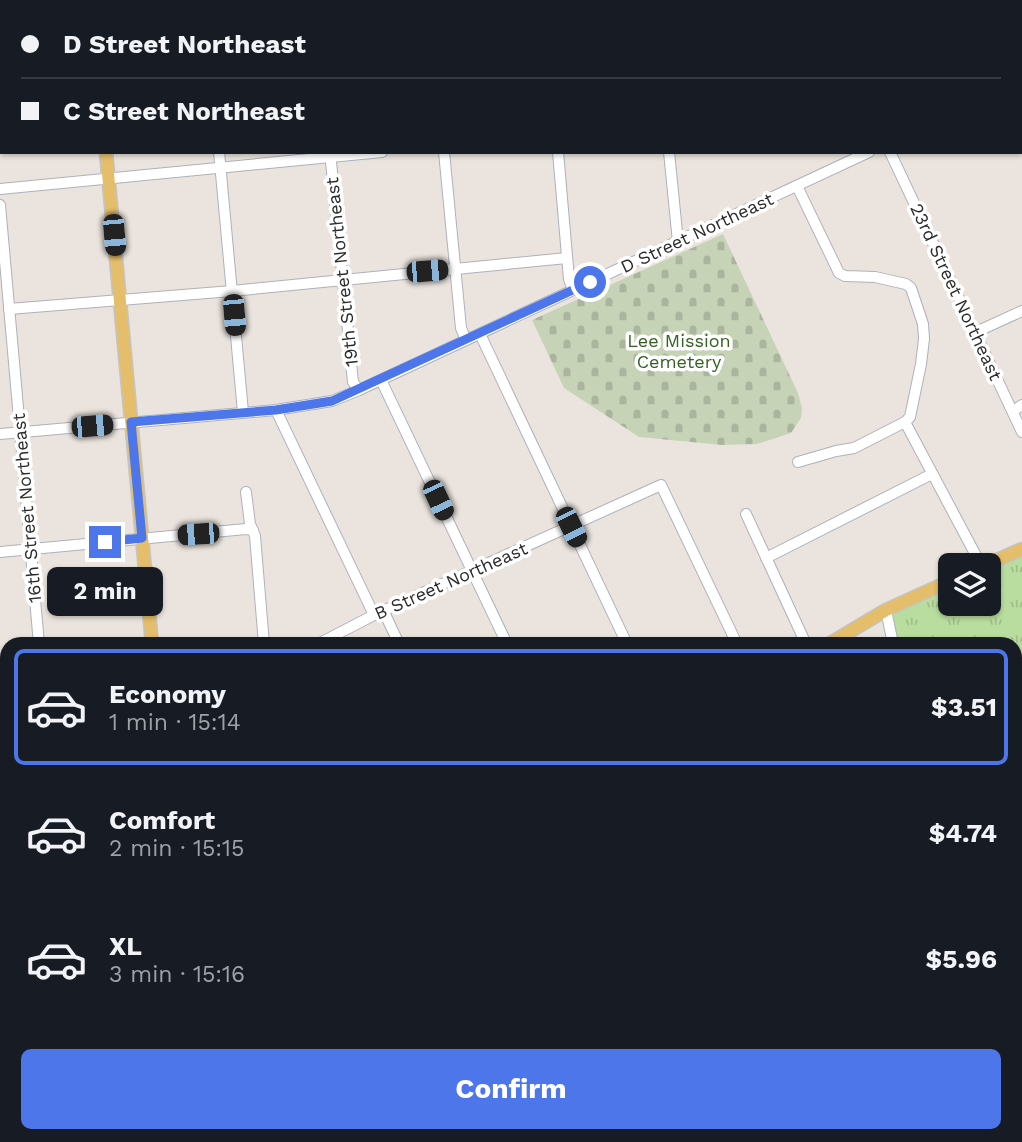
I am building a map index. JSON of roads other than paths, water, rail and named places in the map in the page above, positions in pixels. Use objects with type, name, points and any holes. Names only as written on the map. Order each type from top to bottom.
[{"type":"main road","points":[[106,154],[151,637]]},
{"type":"main road","points":[[1001,558],[1022,549]]},
{"type":"main road","points":[[841,637],[886,610],[938,586]]},
{"type":"street","points":[[219,154],[243,412]]},
{"type":"street","points":[[444,154],[461,328],[466,340]]},
{"type":"street","points":[[558,154],[569,279],[573,290]]},
{"type":"street","points":[[669,154],[678,242]]},
{"type":"street","name":"D Street Northeast","points":[[0,434],[276,410],[332,401],[865,154]]},
{"type":"street","name":"23rd Street Northeast","points":[[891,154],[1022,432]]},
{"type":"street","points":[[0,189],[330,155]]},
{"type":"street","name":"19th Street Northeast","points":[[330,155],[353,382],[359,390]]},
{"type":"street","points":[[797,186],[839,273],[906,284],[911,288],[925,339],[910,417],[905,422],[854,448],[798,462]]},
{"type":"street","name":"16th Street Northeast","points":[[0,205],[38,637]]},
{"type":"street","points":[[9,309],[232,291],[567,258]]},
{"type":"street","points":[[976,332],[1022,311]]},
{"type":"street","points":[[480,334],[624,637]]},
{"type":"street","points":[[382,380],[503,637]]},
{"type":"street","points":[[1013,411],[1022,405]]},
{"type":"street","points":[[276,410],[379,614],[394,637]]},
{"type":"street","points":[[905,422],[976,553]]},
{"type":"street","points":[[766,558],[932,474]]},
{"type":"street","name":"B Street Northeast","points":[[333,637],[661,485],[734,637]]},
{"type":"street","points":[[246,492],[253,530],[263,637]]},
{"type":"street","points":[[746,514],[803,637]]},
{"type":"street","points":[[0,552],[246,528],[253,530]]},
{"type":"street","points":[[886,610],[892,637]]},
{"type":"park label","name":"Lee Mission Cemetery","points":[[679,351]]}]
